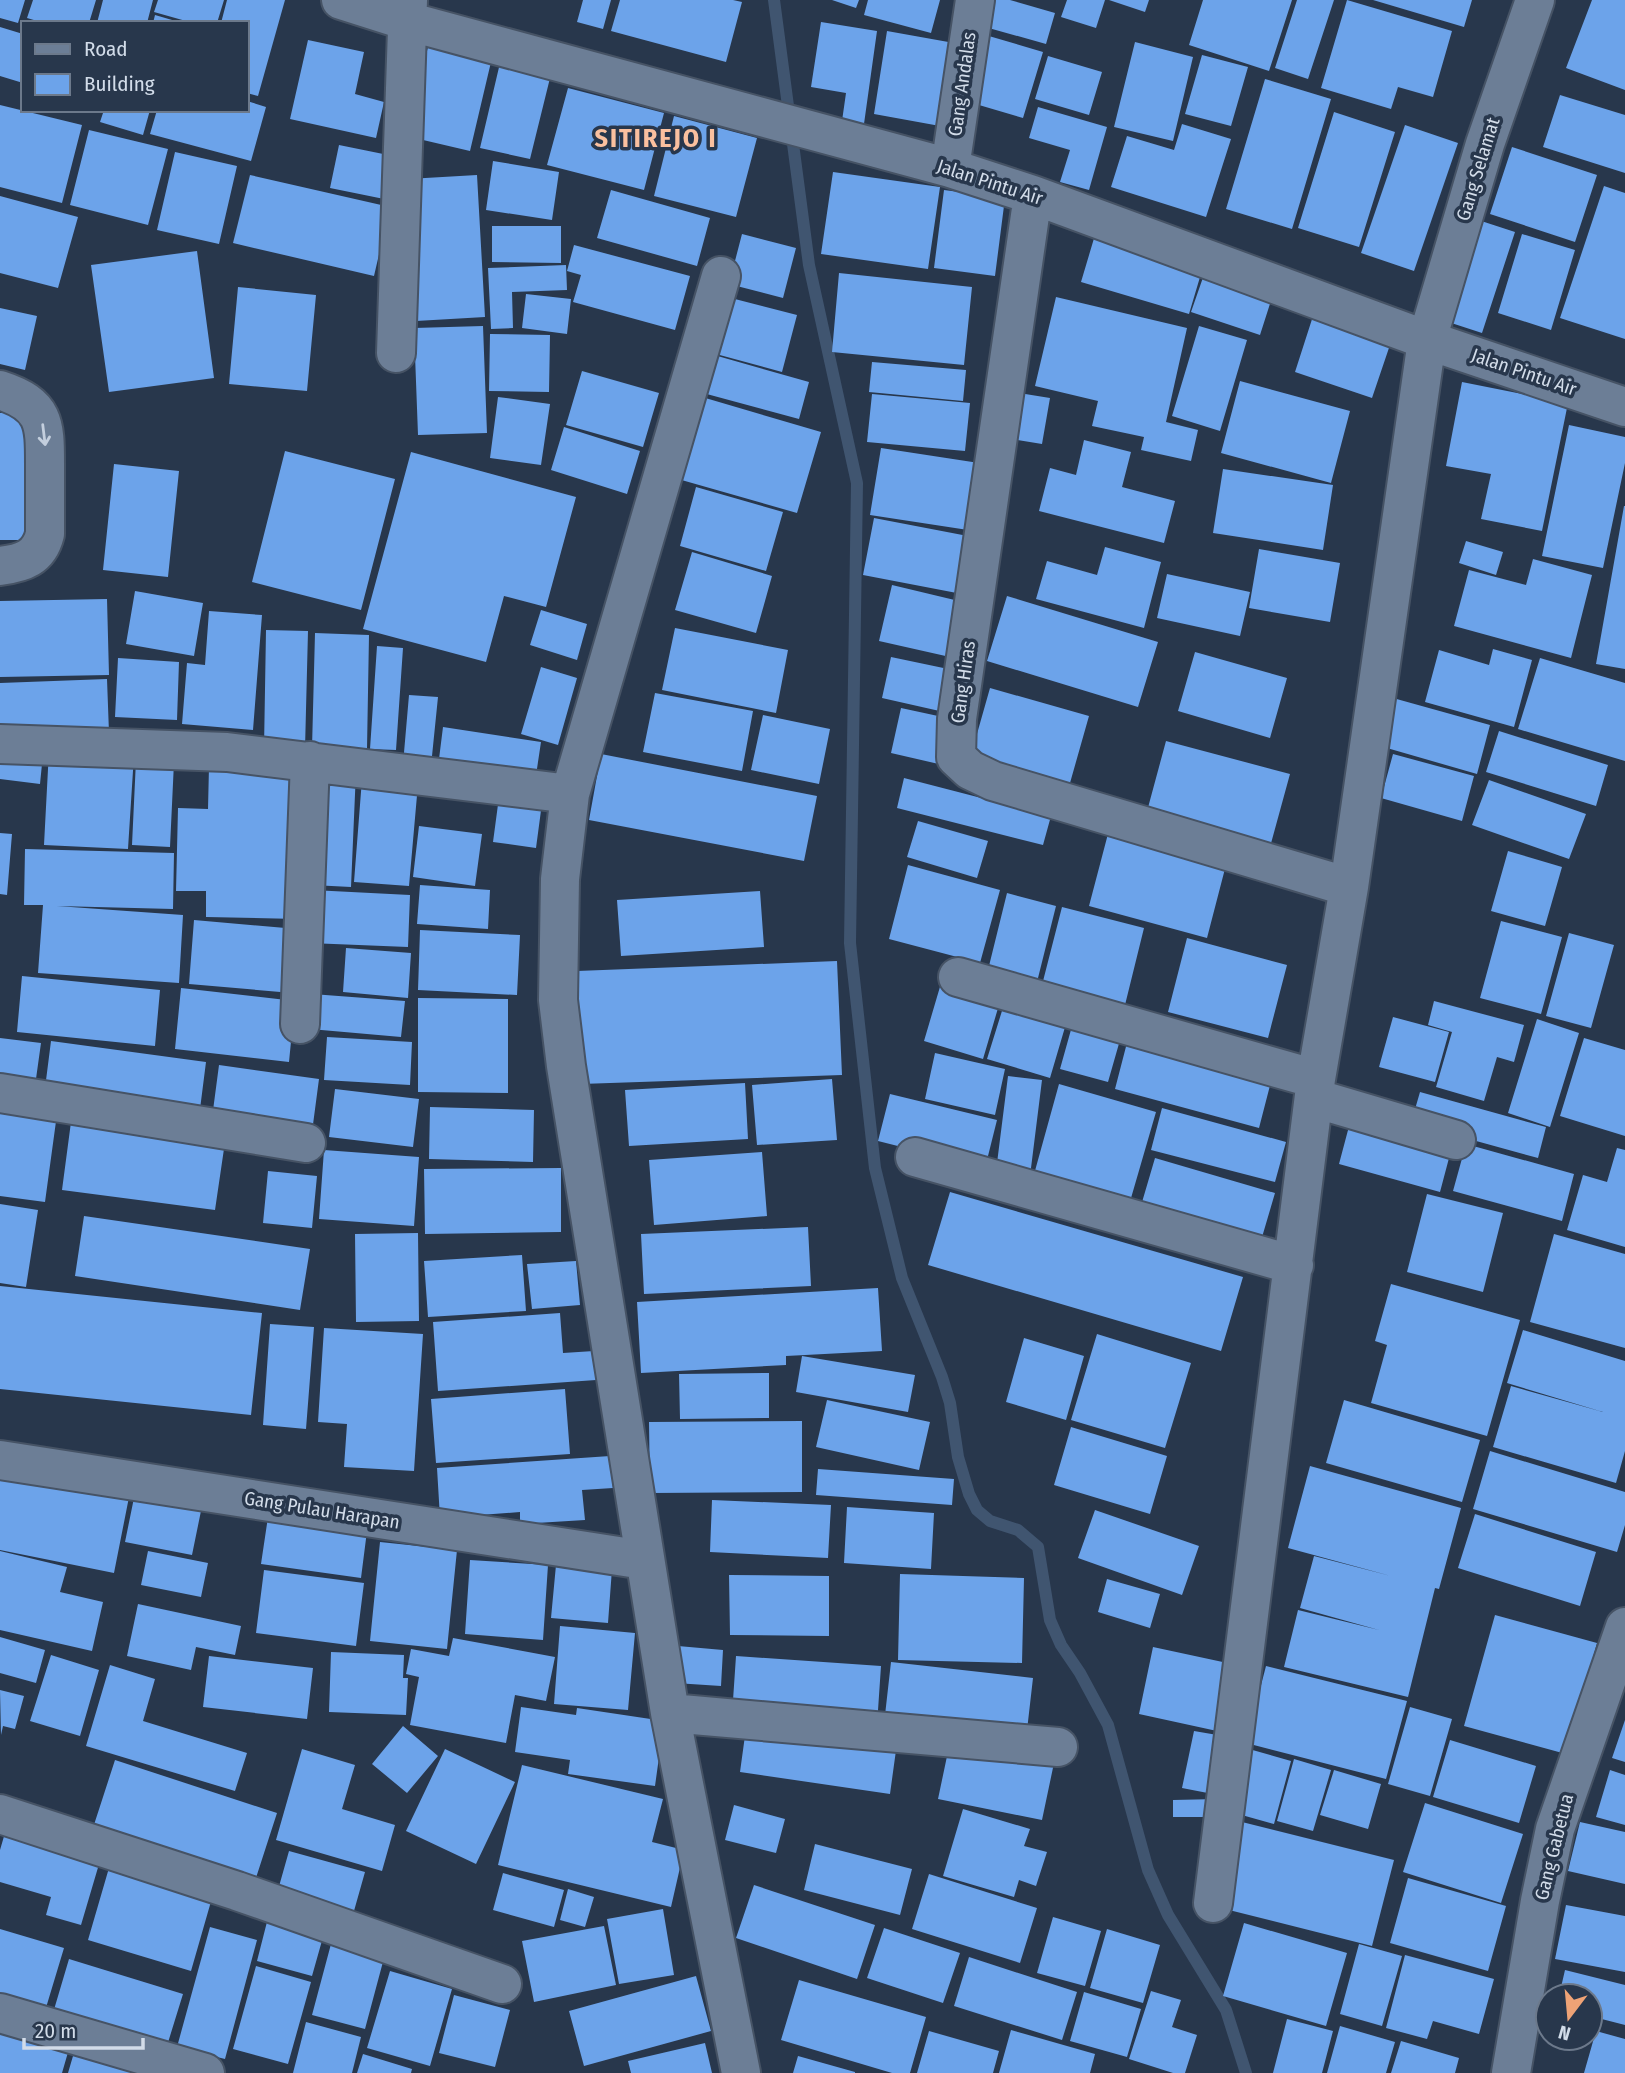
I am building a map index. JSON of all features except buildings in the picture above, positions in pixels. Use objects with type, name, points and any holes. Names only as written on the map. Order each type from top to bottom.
[{"type":"street","name":"Jalan Pintu Air","points":[[341,0],[407,11],[841,139],[950,168],[1032,195],[1427,340],[1625,407]]},
{"type":"street","name":"Gang Andalas","points":[[950,168],[975,0]]},
{"type":"street","name":"Gang Selamat","points":[[1213,1903],[1315,1088],[1349,887],[1427,340],[1485,144],[1535,0]]},
{"type":"street","points":[[396,353],[407,11]]},
{"type":"street","name":"Gang Hiras","points":[[1032,195],[957,719],[956,757],[970,770],[993,780],[1349,887]]},
{"type":"street","points":[[721,276],[570,794],[560,879],[558,1000],[566,1066],[670,1713],[741,2073]]},
{"type":"street","points":[[0,390],[31,405],[46,430],[45,534],[41,547],[33,556],[0,566]]},
{"type":"street","points":[[0,744],[227,752],[570,794]]},
{"type":"street","points":[[300,1024],[310,761]]},
{"type":"street","points":[[958,978],[1315,1088],[1456,1140]]},
{"type":"street","points":[[0,1093],[306,1143]]},
{"type":"street","points":[[915,1157],[1294,1265]]},
{"type":"street","name":"Gang Pulau Harapan","points":[[0,1460],[644,1560]]},
{"type":"street","name":"Gang Gabetua","points":[[1511,2073],[1540,1900],[1555,1829],[1625,1627]]},
{"type":"street","points":[[670,1713],[1058,1747]]},
{"type":"street","points":[[0,1814],[237,1891],[502,1984]]},
{"type":"street","points":[[0,2013],[205,2073]]},
{"type":"waterway","points":[[774,0],[809,265],[857,483],[850,943],[875,1168],[902,1278],[950,1403],[958,1457],[969,1494],[977,1510],[990,1521],[1018,1530],[1038,1547],[1050,1620],[1061,1645],[1080,1673],[1108,1725],[1148,1870],[1168,1915],[1226,2010],[1246,2073]]},
{"type":"district","name":"SITIREJO I","points":[[656,138]]}]
